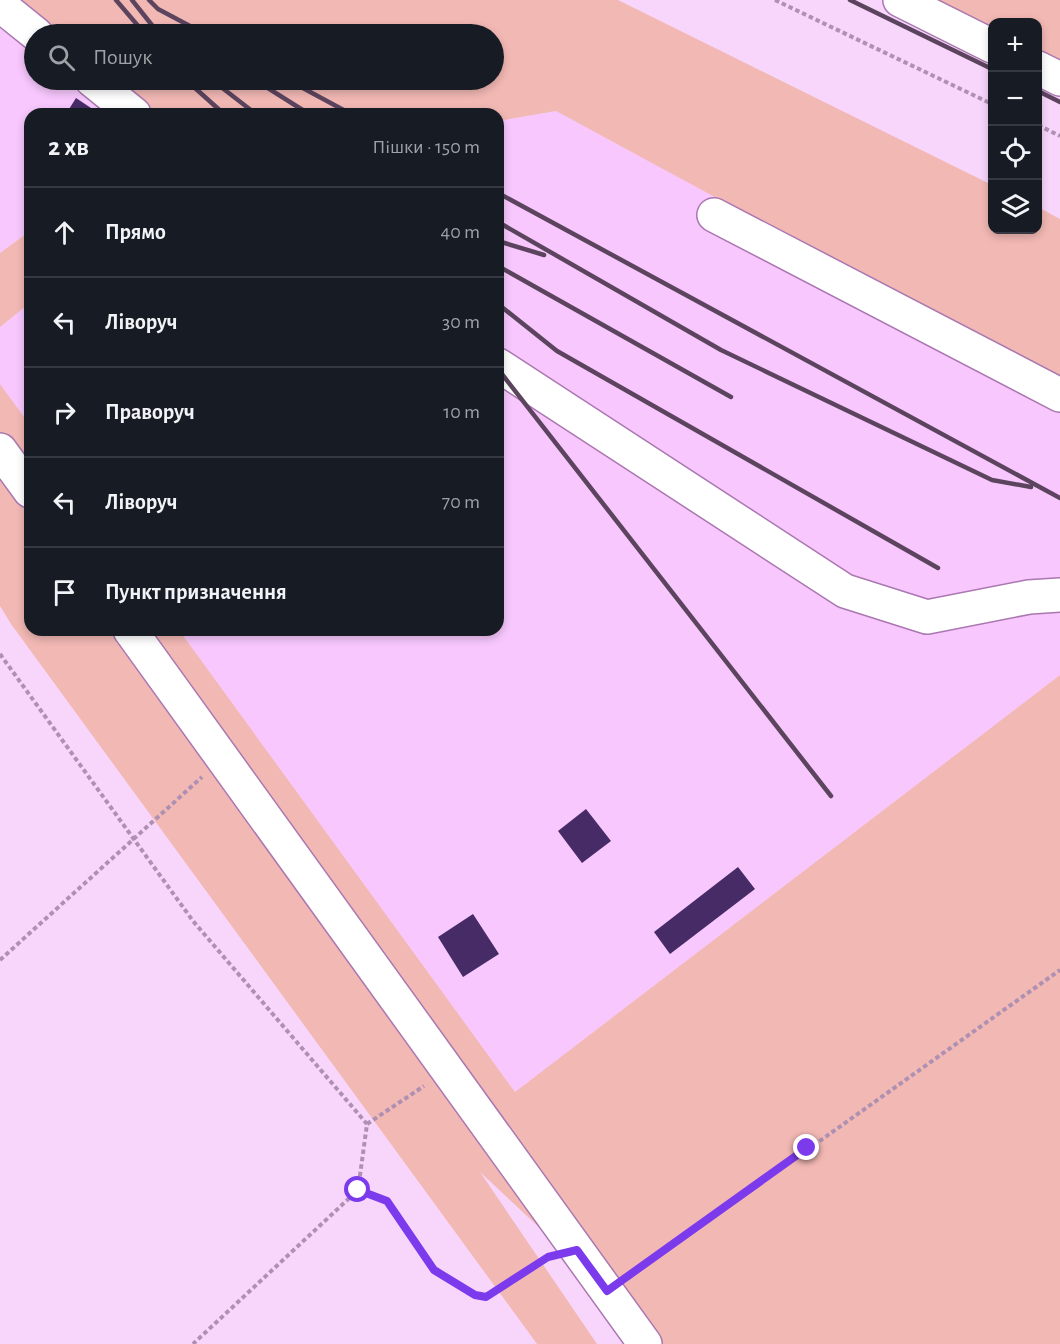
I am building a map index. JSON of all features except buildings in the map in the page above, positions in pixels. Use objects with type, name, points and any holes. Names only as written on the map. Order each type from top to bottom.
[{"type":"street","points":[[900,0],[988,44]]},
{"type":"street","points":[[0,5],[24,24]]},
{"type":"street","points":[[1042,70],[1060,79]]},
{"type":"street","points":[[104,90],[127,108]]},
{"type":"street","points":[[714,215],[1060,395]]},
{"type":"street","points":[[504,369],[845,591],[927,616],[1029,597],[1060,595]]},
{"type":"street","points":[[0,450],[24,483]]},
{"type":"street","points":[[134,636],[645,1344]]},
{"type":"path","points":[[775,0],[988,102]]},
{"type":"path","points":[[1040,126],[1060,136]]},
{"type":"path","points":[[0,654],[194,921],[367,1124],[358,1190],[193,1344]]},
{"type":"path","points":[[0,960],[223,758]]},
{"type":"path","points":[[607,1291],[1060,970]]},
{"type":"path","points":[[367,1124],[447,1070]]},
{"type":"path","points":[[358,1190],[387,1201],[434,1270],[475,1295],[486,1297],[548,1257],[577,1250]]},
{"type":"shaded area","points":[[0,0],[618,0],[988,183],[988,234],[1042,234],[1042,209],[1060,219],[1060,384],[556,111],[504,120],[504,108],[106,108],[83,90],[504,90],[504,24],[24,24]]},
{"type":"shaded area","points":[[905,0],[1060,0],[1060,76],[1042,67],[1042,18],[988,18],[988,41]]},
{"type":"shaded area","points":[[0,20],[24,40],[24,90],[83,90],[106,108],[24,108],[24,235],[0,253]]},
{"type":"shaded area","points":[[556,111],[1060,384],[1060,675],[515,1092],[183,636],[504,636],[504,120]]},
{"type":"shaded area","points":[[24,235],[24,308],[0,327],[0,253]]},
{"type":"shaded area","points":[[24,308],[24,417],[0,384],[0,327]]},
{"type":"shaded area","points":[[0,384],[24,417],[24,636],[183,636],[515,1092],[1060,675],[1060,1344],[645,1344],[607,1291],[480,1172],[597,1344],[537,1344],[0,606]]},
{"type":"railway","points":[[116,0],[136,24]]},
{"type":"railway","points":[[132,0],[151,24]]},
{"type":"railway","points":[[149,0],[158,9],[186,24]]},
{"type":"railway","points":[[850,0],[988,67]]},
{"type":"railway","points":[[197,90],[217,108]]},
{"type":"railway","points":[[225,90],[248,108]]},
{"type":"railway","points":[[271,90],[299,108]]},
{"type":"railway","points":[[307,90],[340,108]]},
{"type":"railway","points":[[1042,93],[1060,102]]},
{"type":"railway","points":[[504,196],[1060,498]]},
{"type":"railway","points":[[504,225],[721,350],[992,480],[1031,487]]},
{"type":"railway","points":[[504,243],[544,255]]},
{"type":"railway","points":[[504,269],[731,397]]},
{"type":"railway","points":[[504,309],[557,351],[938,568]]},
{"type":"railway","points":[[504,377],[831,796]]},
{"type":"route","points":[[358,1190],[387,1201],[434,1270],[475,1295],[486,1297],[548,1257],[577,1250],[607,1291],[807,1148]]}]
